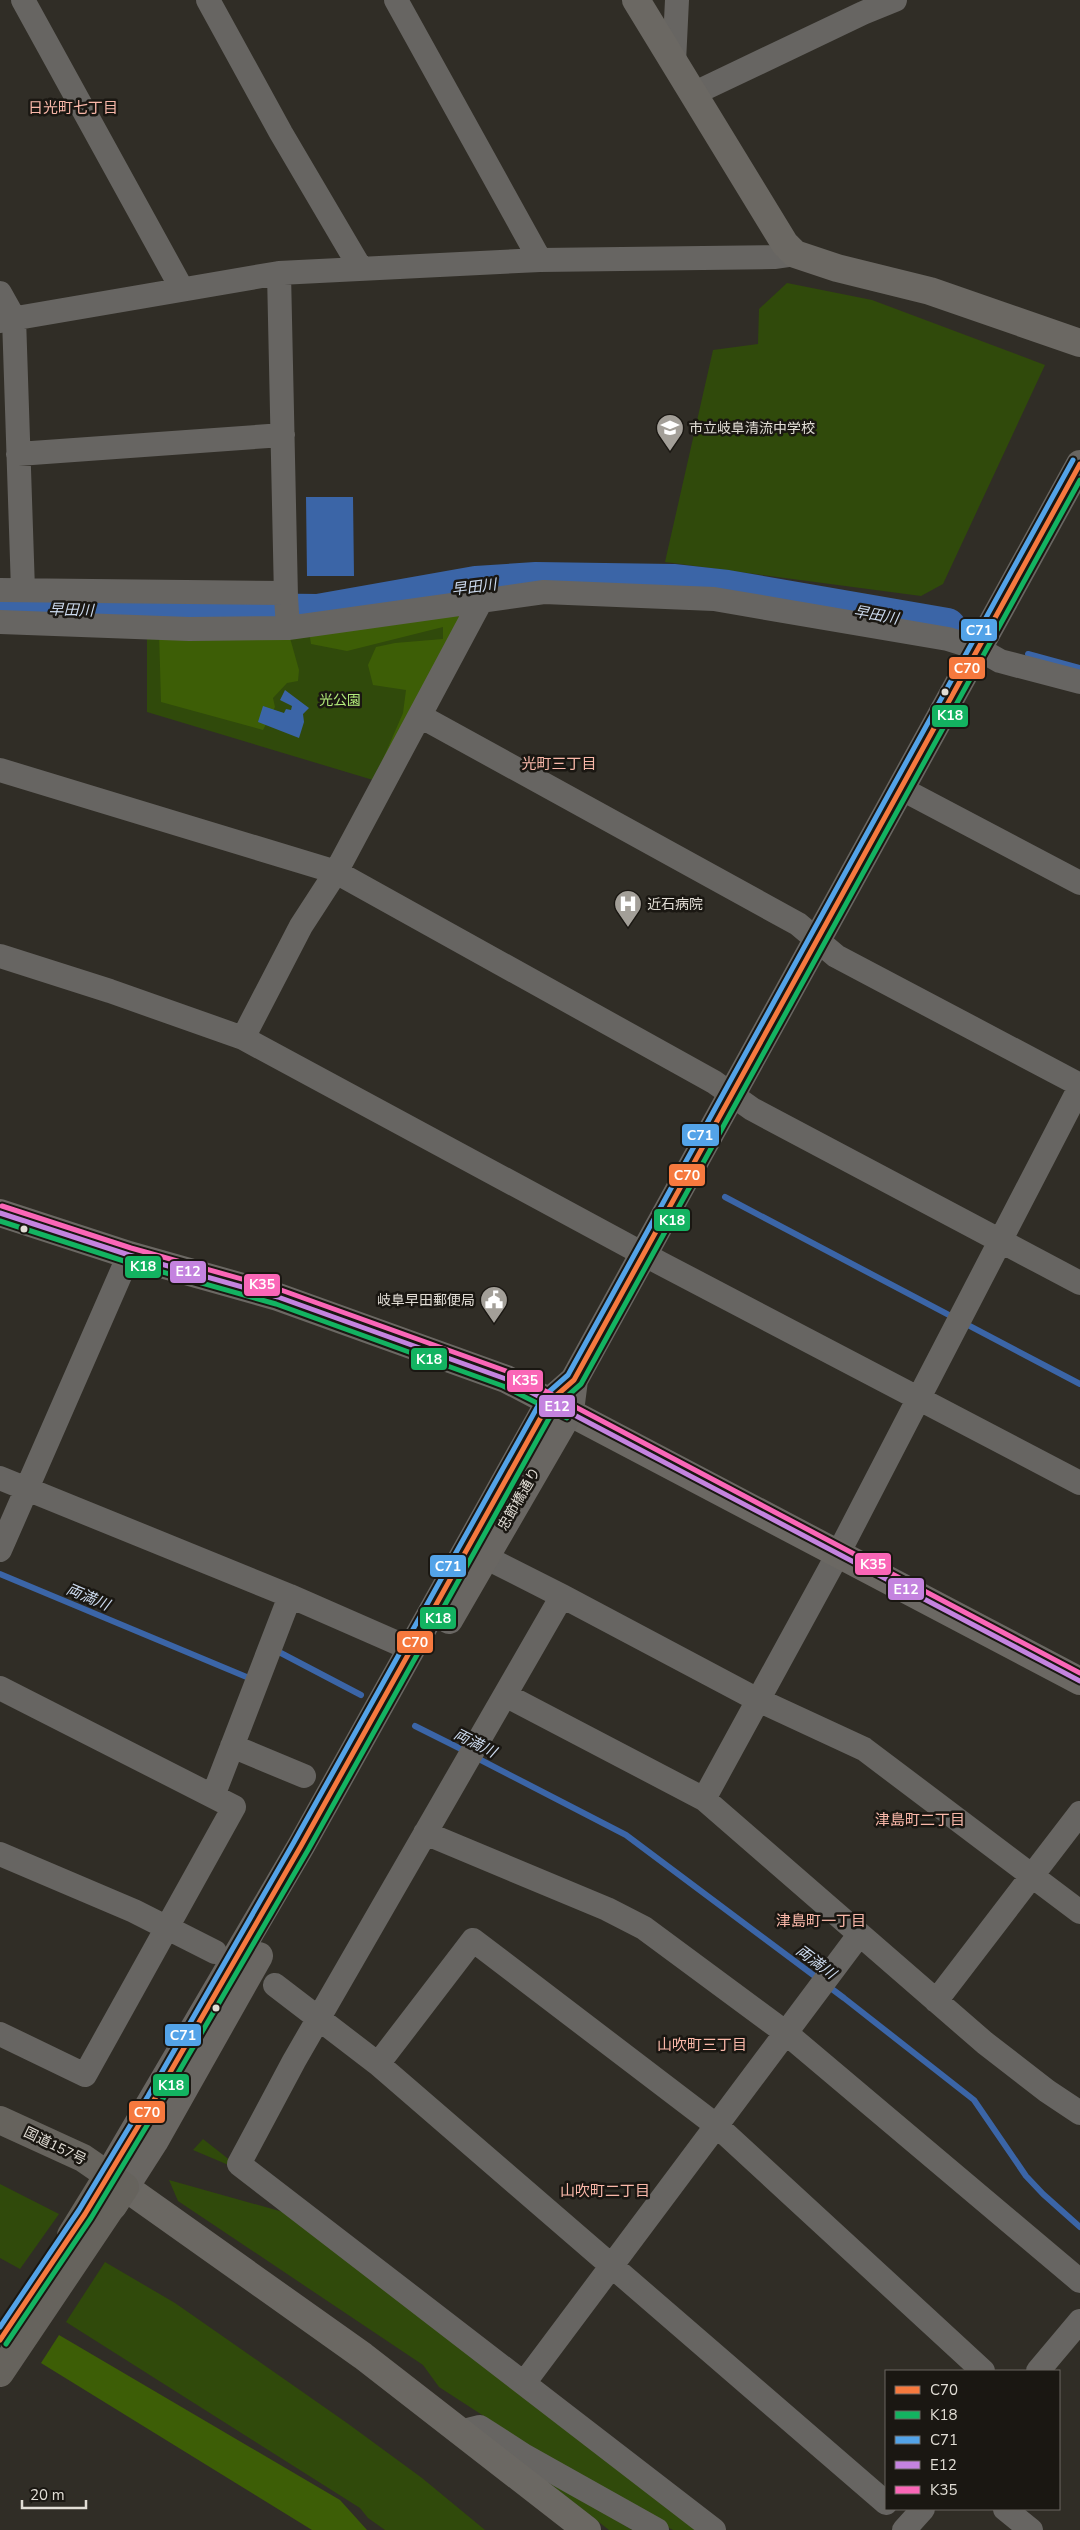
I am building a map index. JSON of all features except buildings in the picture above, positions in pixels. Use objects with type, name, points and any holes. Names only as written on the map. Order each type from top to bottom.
[{"type":"highway","name":"国道157号","points":[[0,2120],[83,2158],[117,2181]]},
{"type":"highway","points":[[0,2340],[93,2219]]},
{"type":"highway","points":[[0,2373],[93,2219]]},
{"type":"main road","name":"忠節橋通り","points":[[117,2181],[154,2142],[485,1557],[574,1380],[1080,464]]},
{"type":"main road","name":"忠節橋通り","points":[[117,2181],[411,1649],[560,1406]]},
{"type":"main road","points":[[93,2219],[117,2181]]},
{"type":"street","points":[[23,0],[182,289]]},
{"type":"street","points":[[208,0],[281,133],[362,268]]},
{"type":"street","points":[[396,0],[540,260]]},
{"type":"street","points":[[636,0],[695,93],[785,244],[795,254]]},
{"type":"street","points":[[674,62],[677,0]]},
{"type":"street","points":[[695,93],[854,17],[895,0]]},
{"type":"street","points":[[7,320],[279,273],[540,260],[774,257],[795,254],[838,268],[930,291],[989,314],[1080,343]]},
{"type":"street","points":[[279,273],[288,625]]},
{"type":"street","points":[[0,293],[7,320],[18,454],[11,590],[286,595]]},
{"type":"street","points":[[18,454],[282,435]]},
{"type":"street","points":[[0,622],[189,629],[288,625],[544,592],[714,599],[948,639],[978,648],[1000,661],[1080,682]]},
{"type":"street","points":[[243,1038],[301,926],[336,872],[482,599]]},
{"type":"street","points":[[420,716],[798,924],[836,956],[1080,1086],[838,1554],[704,1799]]},
{"type":"street","points":[[0,770],[336,872],[714,1082],[752,1109],[1080,1284]]},
{"type":"street","points":[[900,788],[1080,883]]},
{"type":"street","points":[[0,956],[110,991],[243,1038],[643,1254],[1080,1483]]},
{"type":"street","points":[[0,1213],[129,1254],[278,1297],[506,1379],[1080,1681]]},
{"type":"street","points":[[0,1550],[129,1254]]},
{"type":"street","points":[[0,1478],[290,1596],[411,1649]]},
{"type":"street","points":[[485,1557],[758,1700],[864,1749],[1080,1912]]},
{"type":"street","points":[[213,1796],[290,1596]]},
{"type":"street","points":[[562,1596],[319,2017],[239,2164],[714,2530]]},
{"type":"street","points":[[0,1688],[234,1807],[85,2075],[0,2034]]},
{"type":"street","points":[[505,1695],[704,1799],[936,2001],[1047,2091],[1080,2114]]},
{"type":"street","points":[[232,1746],[304,1776]]},
{"type":"street","points":[[936,2001],[1080,1813]]},
{"type":"street","points":[[425,1833],[626,1917],[644,1928],[786,2033],[1080,2281]]},
{"type":"street","points":[[0,1854],[167,1926],[215,1952]]},
{"type":"street","points":[[524,2382],[859,1935]]},
{"type":"street","points":[[378,2064],[473,1940],[717,2126],[982,2370]]},
{"type":"street","points":[[275,1985],[378,2064],[885,2502]]},
{"type":"street","points":[[117,2181],[363,2356],[587,2530]]},
{"type":"street","points":[[1039,2370],[1080,2321]]},
{"type":"street","points":[[460,2432],[480,2427],[525,2456],[657,2530]]},
{"type":"street","points":[[1006,2510],[1031,2530]]},
{"type":"green space","points":[[787,283],[872,300],[1045,365],[943,584],[921,596],[665,562],[713,350],[758,344],[759,309]]},
{"type":"green space","points":[[484,607],[380,766],[403,713],[406,690],[373,685],[368,665],[376,647],[395,643],[443,639],[443,627],[347,651],[311,644],[309,631]]},
{"type":"green space","name":"光公園","points":[[460,611],[373,780],[147,712],[147,638]]},
{"type":"green space","points":[[159,631],[290,638],[299,670],[298,681],[287,683],[273,698],[275,707],[263,730],[161,702]]},
{"type":"green space","points":[[203,2139],[245,2172],[193,2150]]},
{"type":"green space","points":[[169,2180],[283,2212],[704,2530],[673,2530],[643,2514],[550,2459],[439,2387],[423,2365],[178,2201]]},
{"type":"green space","points":[[0,2184],[59,2214],[20,2269],[0,2258]]},
{"type":"green space","points":[[105,2262],[175,2303],[347,2423],[422,2478],[485,2530],[385,2530],[368,2518],[360,2508],[66,2322]]},
{"type":"green space","points":[[59,2335],[340,2500],[367,2530],[312,2530],[41,2363]]},
{"type":"green space","points":[[532,2470],[632,2530],[609,2530]]},
{"type":"water","points":[[306,497],[353,497],[354,576],[307,576]]},
{"type":"water","points":[[285,690],[309,708],[303,714],[304,722],[299,738],[258,722],[263,706],[284,713],[286,709],[291,710],[292,706],[280,700]]},
{"type":"waterway","name":"早田川","points":[[0,609],[318,613],[476,585],[536,581],[673,583],[727,589],[947,627]]},
{"type":"waterway","name":"早田川","points":[[1028,654],[1080,668]]},
{"type":"waterway","points":[[725,1197],[1080,1384]]},
{"type":"waterway","name":"両満川","points":[[0,1574],[249,1678]]},
{"type":"waterway","name":"両満川","points":[[279,1652],[361,1695]]},
{"type":"waterway","name":"両満川","points":[[415,1726],[467,1752]]},
{"type":"waterway","name":"両満川","points":[[475,1757],[626,1835],[844,1998],[974,2100],[1026,2176],[1080,2227]]},
{"type":"transit line","name":"C71","points":[[0,2327],[79,2210],[148,2096],[294,1842],[543,1397],[568,1375],[1073,460]]},
{"type":"transit line","name":"C70","points":[[0,2340],[85,2214],[154,2100],[301,1846],[550,1401],[574,1380],[1080,464]]},
{"type":"transit line","name":"K18","points":[[6,2344],[91,2218],[160,2104],[308,1850],[556,1406],[581,1384],[1080,480]]},
{"type":"transit line","name":"K35","points":[[2,1206],[131,1248],[281,1290],[509,1372],[1080,1673]]},
{"type":"transit line","name":"E12","points":[[0,1213],[129,1255],[278,1297],[506,1379],[1080,1681]]},
{"type":"transit line","name":"K18","points":[[0,1221],[127,1262],[276,1304],[503,1386],[567,1418]]},
{"type":"place","name":"市立岐阜清流中学校","points":[[670,452]]},
{"type":"place","name":"近石病院","points":[[628,928]]},
{"type":"place","name":"岐阜早田郵便局","points":[[494,1324]]},
{"type":"district","name":"日光町七丁目","points":[[73,108]]},
{"type":"district","name":"光町三丁目","points":[[559,764]]},
{"type":"district","name":"津島町二丁目","points":[[920,1820]]},
{"type":"district","name":"津島町一丁目","points":[[821,1921]]},
{"type":"district","name":"山吹町三丁目","points":[[702,2045]]},
{"type":"district","name":"山吹町二丁目","points":[[605,2191]]}]
